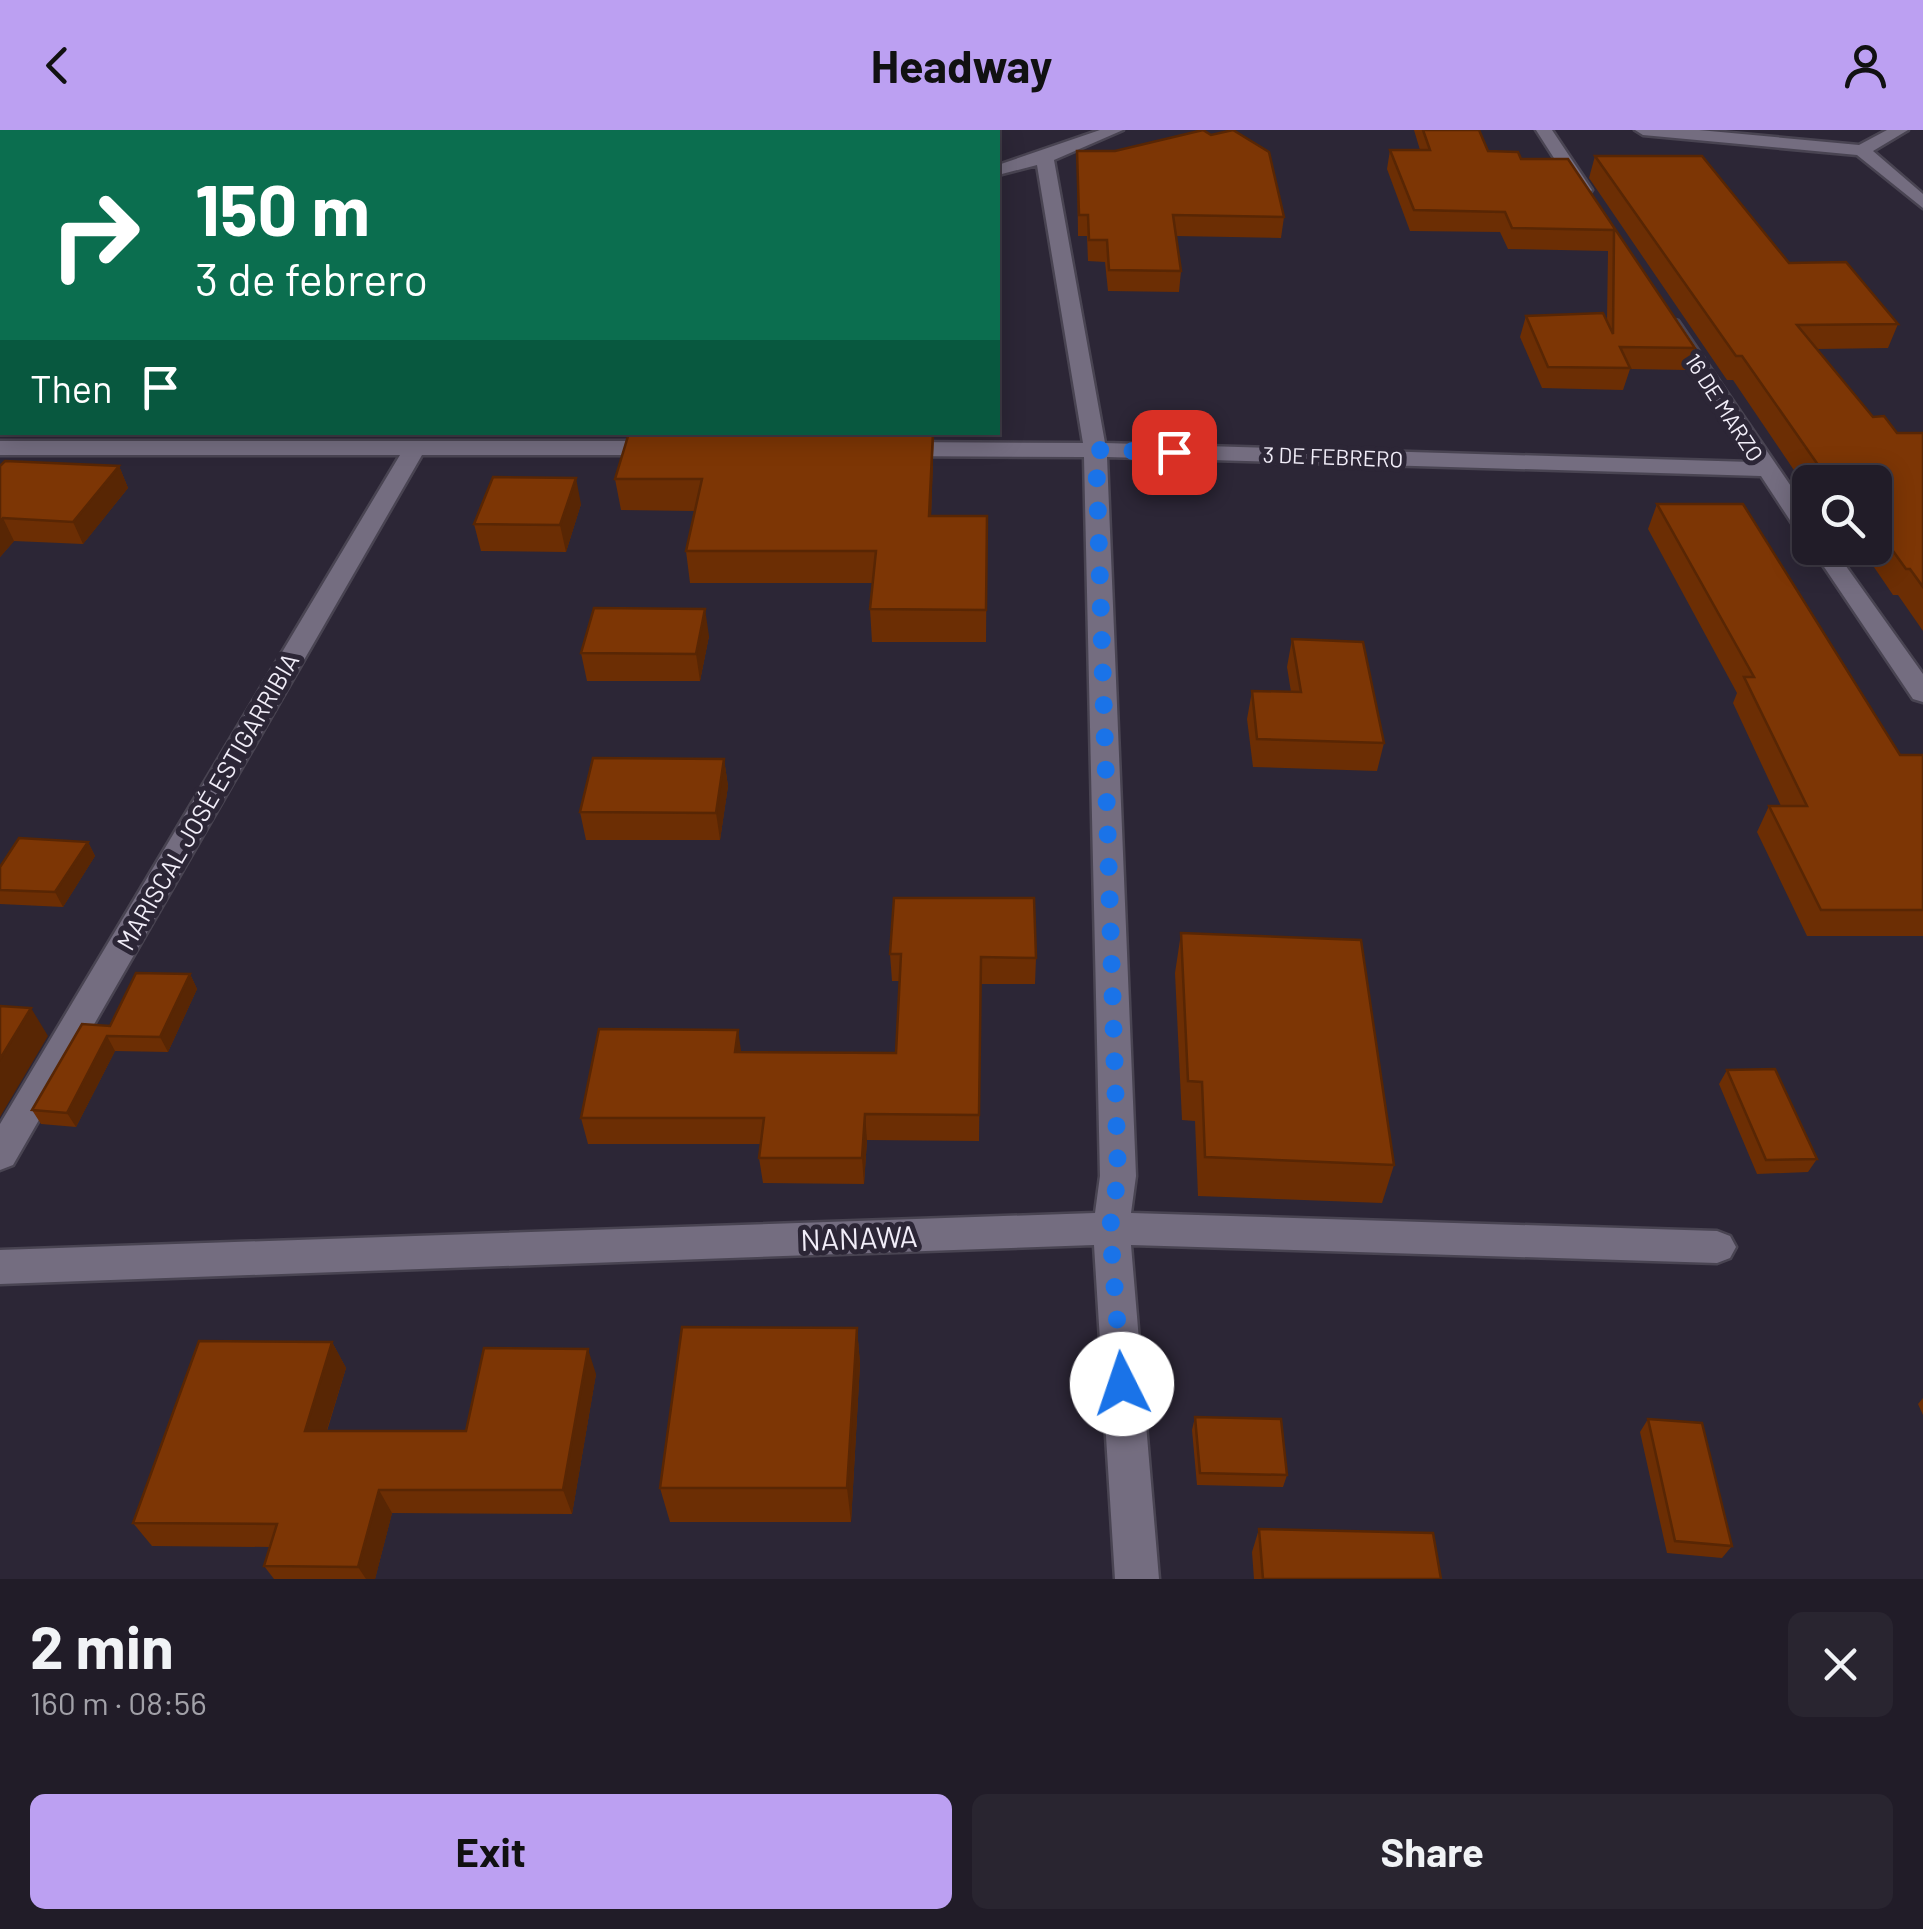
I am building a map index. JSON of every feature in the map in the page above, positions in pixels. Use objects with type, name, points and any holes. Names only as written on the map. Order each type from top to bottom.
[{"type":"street","points":[[1000,169],[1045,158],[1115,130]]},
{"type":"street","points":[[1544,130],[1596,211]]},
{"type":"street","points":[[1642,130],[1862,150],[1900,130]]},
{"type":"street","points":[[1862,150],[1923,203]]},
{"type":"street","points":[[1045,158],[1096,450],[1118,1176],[1110,1228],[1137,1579]]},
{"type":"street","name":"16 DE MARZO","points":[[1660,308],[1792,506]]},
{"type":"street","points":[[0,472],[18,442],[687,448]]},
{"type":"street","name":"MARISCAL JOSÉ ESTIGARRIBIA","points":[[0,1155],[415,448]]},
{"type":"street","name":"3 DE FEBRERO","points":[[862,449],[1096,450],[1766,469]]},
{"type":"street","points":[[1833,565],[1923,693]]},
{"type":"street","name":"NANAWA","points":[[0,1266],[1110,1228],[1717,1247]]},
{"type":"building","points":[[1203,130],[1211,135],[1233,130],[1269,152],[1284,217],[1173,215],[1181,271],[1109,270],[1107,240],[1089,240],[1088,215],[1079,215],[1077,151],[1115,151]]},
{"type":"building","points":[[1423,130],[1479,130],[1488,151],[1518,152],[1521,159],[1568,159],[1695,348],[1620,347],[1630,368],[1548,367],[1526,316],[1603,313],[1613,334],[1614,230],[1512,228],[1505,212],[1414,210],[1390,150],[1430,150]]},
{"type":"building","points":[[1595,156],[1702,156],[1789,263],[1846,262],[1898,324],[1797,325],[1873,417],[1884,416],[1897,433],[1923,433],[1923,587],[1892,550],[1892,465],[1818,465],[1742,356],[1736,356]]},
{"type":"building","points":[[628,435],[933,435],[929,516],[987,516],[986,610],[870,609],[876,551],[686,551],[702,479],[615,479]]},
{"type":"building","points":[[5,461],[119,466],[73,522],[3,518],[0,521],[0,466]]},
{"type":"building","points":[[493,477],[576,478],[560,525],[474,524]]},
{"type":"building","points":[[1657,504],[1743,504],[1900,755],[1923,755],[1923,910],[1821,910],[1769,806],[1807,806],[1744,677],[1754,677]]},
{"type":"building","points":[[594,608],[705,609],[696,654],[581,653]]},
{"type":"building","points":[[1292,639],[1363,642],[1384,743],[1257,739],[1252,691],[1301,692]]},
{"type":"building","points":[[593,758],[724,759],[716,813],[580,812]]},
{"type":"building","points":[[19,838],[88,842],[55,892],[0,890],[0,867]]},
{"type":"building","points":[[894,898],[1034,898],[1036,958],[981,957],[979,1115],[865,1114],[862,1158],[759,1158],[764,1118],[581,1118],[599,1029],[738,1030],[735,1052],[896,1053],[901,954],[890,954]]},
{"type":"building","points":[[1181,933],[1361,940],[1394,1165],[1205,1157],[1202,1082],[1188,1081]]},
{"type":"building","points":[[136,973],[190,974],[160,1037],[107,1036],[67,1113],[32,1110],[82,1024],[110,1026]]},
{"type":"building","points":[[0,1006],[31,1008],[0,1059]]},
{"type":"building","points":[[1775,1069],[1817,1159],[1766,1160],[1727,1070]]},
{"type":"building","points":[[682,1327],[857,1328],[847,1488],[660,1488]]},
{"type":"building","points":[[199,1341],[332,1342],[305,1431],[466,1431],[484,1348],[588,1349],[563,1490],[379,1490],[358,1567],[264,1566],[277,1524],[133,1523]]},
{"type":"building","points":[[1195,1417],[1281,1419],[1287,1475],[1200,1473]]},
{"type":"building","points":[[1648,1419],[1702,1423],[1732,1546],[1675,1541]]},
{"type":"building","points":[[1259,1529],[1433,1533],[1441,1579],[1263,1579]]},
{"type":"route","points":[[1122,1384],[1110,1228],[1118,1176],[1096,450],[1174,452]]}]
